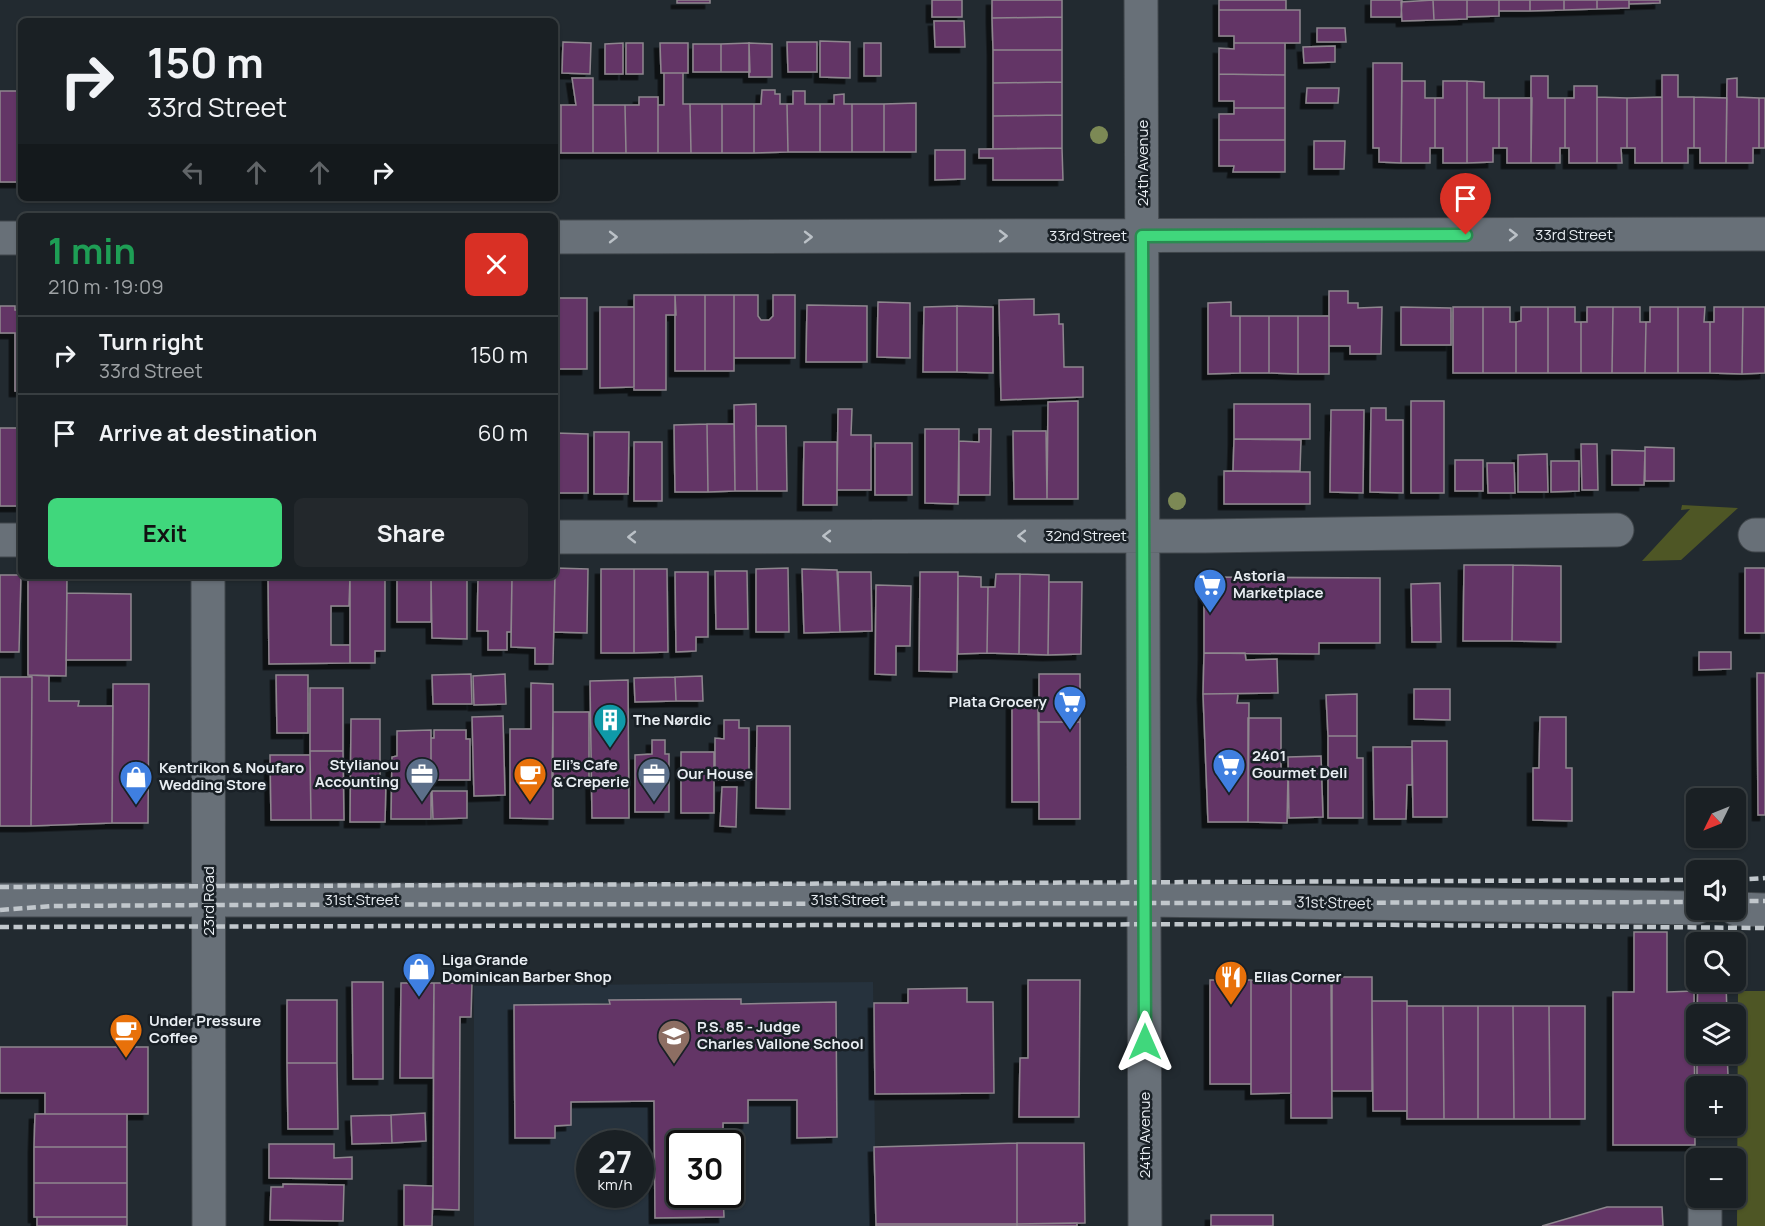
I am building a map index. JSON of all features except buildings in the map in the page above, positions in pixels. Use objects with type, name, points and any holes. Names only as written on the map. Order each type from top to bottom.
[{"type":"street","name":"24th Avenue","points":[[1141,0],[1145,1226]]},
{"type":"street","name":"33rd Street","points":[[558,237],[1765,234]]},
{"type":"street","points":[[0,238],[18,238]]},
{"type":"street","name":"32nd Street","points":[[558,537],[1143,536],[1617,530]]},
{"type":"street","points":[[0,540],[18,540]]},
{"type":"street","name":"23rd Road","points":[[208,579],[209,1226]]},
{"type":"street","name":"31st Street","points":[[0,900],[1144,900],[1686,908]]},
{"type":"street","points":[[1746,909],[1765,910]]},
{"type":"street","points":[[1705,1208],[1705,1226]]},
{"type":"shaded area","name":"P.S. 85 - Judge Charles Vallone School","points":[[873,982],[876,1226],[474,1226],[474,986]]},
{"type":"green space","points":[[1682,505],[1738,508],[1681,560],[1642,561],[1690,509],[1681,510]]},
{"type":"green space","points":[[1765,991],[1765,1226],[1737,1226],[1737,1208],[1746,1208],[1746,1148],[1737,1148],[1737,1136],[1746,1136],[1746,1076],[1738,1076],[1738,1064],[1746,1064],[1746,1004],[1738,1004],[1738,992]]},
{"type":"railway","points":[[1746,879],[1765,878]]},
{"type":"railway","points":[[0,887],[1686,880]]},
{"type":"railway","points":[[1746,901],[1765,901]]},
{"type":"railway","points":[[0,910],[52,906],[210,905],[1686,902]]},
{"type":"railway","points":[[0,927],[1287,924],[1765,928]]},
{"type":"place","name":"Astoria Marketplace","points":[[1210,614]]},
{"type":"place","name":"Plata Grocery","points":[[1070,731]]},
{"type":"place","name":"The Nørdic","points":[[610,749]]},
{"type":"place","name":"2401 Gourmet Deli","points":[[1229,794]]},
{"type":"place","name":"Stylianou Accounting","points":[[422,803]]},
{"type":"place","name":"Eli’s Cafe & Creperie","points":[[530,803]]},
{"type":"place","name":"Our House","points":[[654,803]]},
{"type":"place","name":"Kentrikon & Noufaro Wedding Store","points":[[136,806]]},
{"type":"place","name":"Liga Grande Dominican Barber Shop","points":[[419,998]]},
{"type":"place","name":"Elias Corner","points":[[1231,1006]]},
{"type":"place","name":"Under Pressure Coffee","points":[[126,1059]]},
{"type":"place","name":"P.S. 85 - Judge Charles Vallone School","points":[[674,1065]]},
{"type":"route","points":[[1145,1042],[1142,236],[1466,235]]}]
